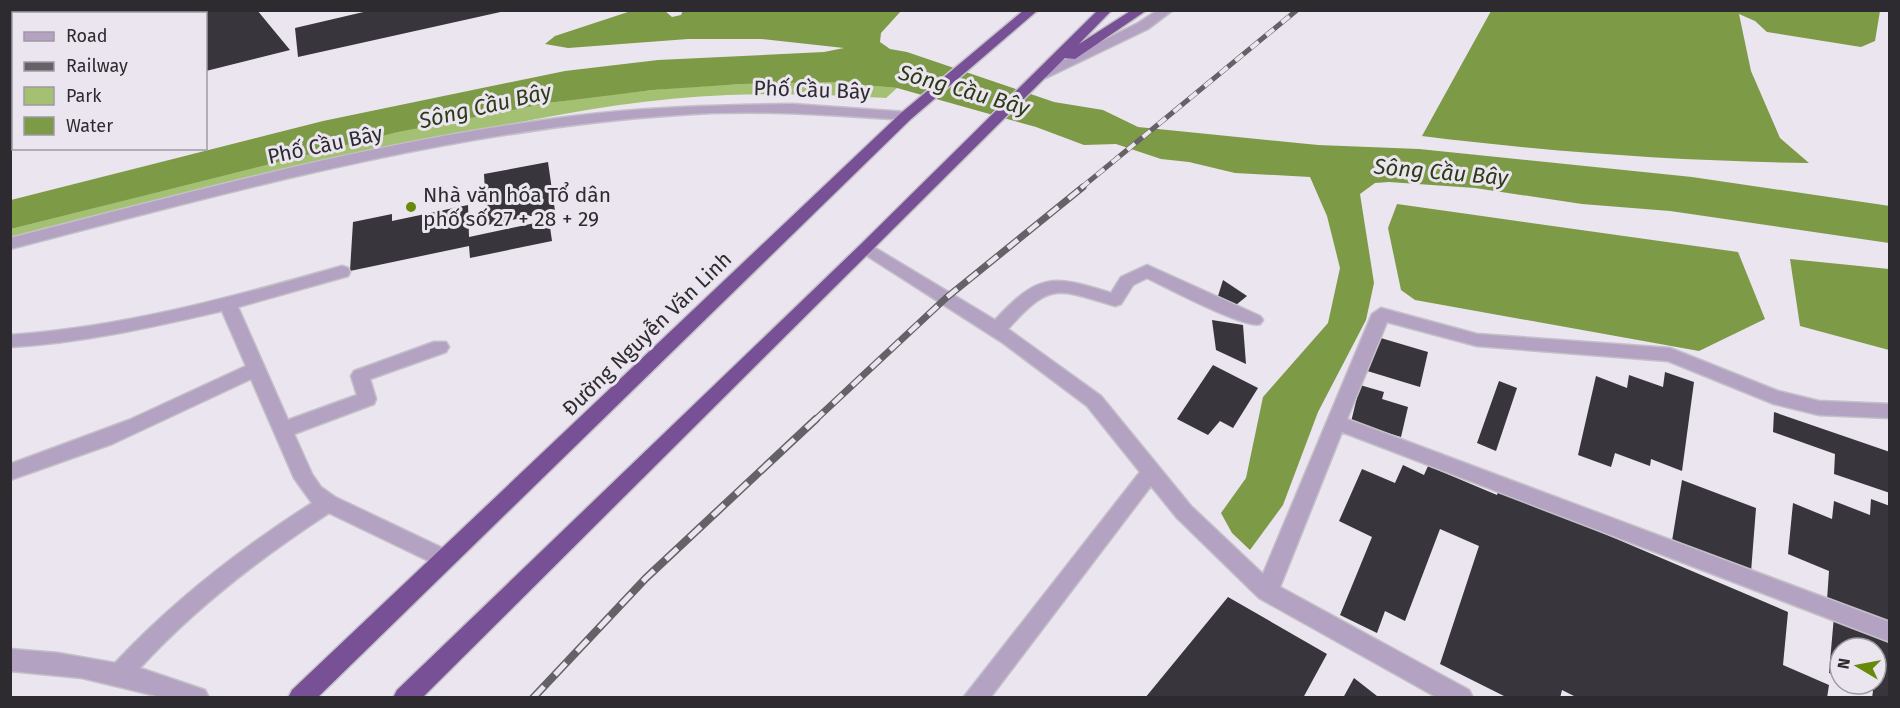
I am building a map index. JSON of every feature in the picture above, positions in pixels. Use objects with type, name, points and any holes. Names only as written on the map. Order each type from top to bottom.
[{"type":"highway","name":"Đường Nguyễn Văn Linh","points":[[300,698],[908,115],[1032,10]]},
{"type":"highway","points":[[405,698],[867,248],[1106,10]]},
{"type":"highway","points":[[1041,75],[1141,10]]},
{"type":"street","points":[[1041,75],[1143,26],[1167,10]]},
{"type":"street","name":"Phố Cầu Bây","points":[[10,244],[338,163],[540,126],[644,114],[725,108],[802,108],[908,115]]},
{"type":"street","points":[[867,248],[996,330],[1094,401],[1150,473],[1210,540],[1267,591],[1461,698]]},
{"type":"street","points":[[996,330],[1030,293],[1047,284],[1085,291],[1115,300],[1126,281],[1147,271],[1216,305],[1226,306],[1254,320]]},
{"type":"street","points":[[10,341],[71,336],[129,327],[228,304],[342,272]]},
{"type":"street","points":[[228,304],[304,478],[314,492],[328,503],[445,559]]},
{"type":"street","points":[[1267,591],[1381,314],[1477,340],[1670,355],[1774,396],[1819,408],[1890,411]]},
{"type":"street","points":[[283,430],[367,399],[360,376],[440,347]]},
{"type":"street","points":[[10,472],[103,442],[169,413],[256,369]]},
{"type":"street","points":[[1335,422],[1890,632]]},
{"type":"street","points":[[975,698],[1150,473]]},
{"type":"street","points":[[120,674],[180,611],[226,571],[328,503]]},
{"type":"street","points":[[10,660],[47,662],[120,674],[161,684],[197,698]]},
{"type":"green space","points":[[829,82],[897,88],[886,98],[728,95],[661,100],[562,114],[293,169],[11,239],[11,229],[278,160],[413,128],[549,103],[654,90],[759,83]]},
{"type":"water","name":"Sông Cầu Bây","points":[[634,10],[665,11],[672,17],[681,15],[683,10],[901,11],[881,33],[880,42],[890,49],[907,52],[1054,102],[1103,110],[1138,127],[1318,145],[1419,149],[1692,177],[1890,206],[1889,243],[1670,211],[1582,204],[1475,188],[1375,183],[1360,194],[1374,283],[1366,320],[1318,412],[1283,505],[1250,550],[1232,533],[1221,513],[1246,478],[1263,397],[1328,323],[1340,268],[1327,216],[1310,177],[1235,173],[1189,162],[1161,159],[1116,144],[1084,145],[1036,127],[897,88],[829,82],[742,84],[653,90],[548,103],[398,132],[11,229],[11,200],[323,121],[565,71],[658,60],[824,52],[844,48],[761,39],[688,39],[568,48],[545,44],[555,36]]},
{"type":"water","points":[[1491,11],[1880,11],[1875,41],[1861,47],[1767,32],[1755,21],[1739,14],[1751,71],[1780,138],[1809,163],[1615,155],[1422,136]]},
{"type":"water","points":[[1397,204],[1738,252],[1765,319],[1699,351],[1415,300],[1401,290],[1388,228]]},
{"type":"water","points":[[1790,259],[1889,269],[1889,350],[1800,326]]},
{"type":"building","points":[[71,10],[257,10],[290,50],[207,71],[207,12],[67,12]]},
{"type":"building","points":[[372,10],[505,11],[298,57],[295,28]]},
{"type":"building","points":[[10,28],[12,28],[12,110],[10,110]]},
{"type":"building","points":[[548,162],[555,211],[487,225],[484,174]]},
{"type":"building","points":[[468,205],[469,237],[549,220],[552,241],[470,258],[469,246],[350,271],[353,222],[392,214],[392,221]]},
{"type":"building","points":[[1223,280],[1247,296],[1236,305],[1218,296]]},
{"type":"building","points":[[1212,320],[1243,325],[1246,364],[1216,350]]},
{"type":"building","points":[[1374,336],[1428,352],[1420,387],[1364,370]]},
{"type":"building","points":[[1213,365],[1258,388],[1233,428],[1220,421],[1208,435],[1177,419]]},
{"type":"building","points":[[1665,372],[1694,382],[1682,471],[1651,459],[1650,466],[1615,453],[1611,467],[1578,455],[1596,376],[1627,388],[1629,375],[1663,387]]},
{"type":"building","points":[[1499,381],[1517,388],[1496,451],[1477,443]]},
{"type":"building","points":[[1360,385],[1384,392],[1382,399],[1408,407],[1401,437],[1351,422]]},
{"type":"building","points":[[1774,412],[1890,452],[1890,493],[1834,474],[1835,454],[1773,432]]},
{"type":"building","points":[[1403,465],[1424,475],[1428,466],[1497,495],[1499,489],[1788,612],[1783,665],[1828,685],[1827,698],[1578,698],[1562,690],[1560,698],[1508,698],[1440,664],[1479,546],[1440,529],[1405,621],[1385,611],[1377,633],[1340,615],[1372,537],[1339,521],[1362,469],[1395,483]]},
{"type":"building","points":[[1682,480],[1756,508],[1751,572],[1672,541]]},
{"type":"building","points":[[1871,499],[1890,506],[1890,626],[1827,600],[1829,571],[1788,554],[1793,503],[1832,519],[1834,501],[1870,515]]},
{"type":"building","points":[[1228,597],[1327,654],[1303,698],[1145,698]]},
{"type":"building","points":[[1834,616],[1883,636],[1832,636]]},
{"type":"building","points":[[1888,638],[1890,639],[1890,698],[1872,698],[1872,696],[1888,696]]},
{"type":"building","points":[[1354,678],[1377,696],[1376,698],[1343,698]]},
{"type":"railway","points":[[1081,188],[1297,10]]},
{"type":"railway","points":[[814,421],[946,298],[1083,187]]},
{"type":"railway","points":[[533,698],[646,578],[816,419]]},
{"type":"place","name":"Nhà văn hóa Tổ dân phố số 27 + 28 + 29","points":[[411,207]]}]
